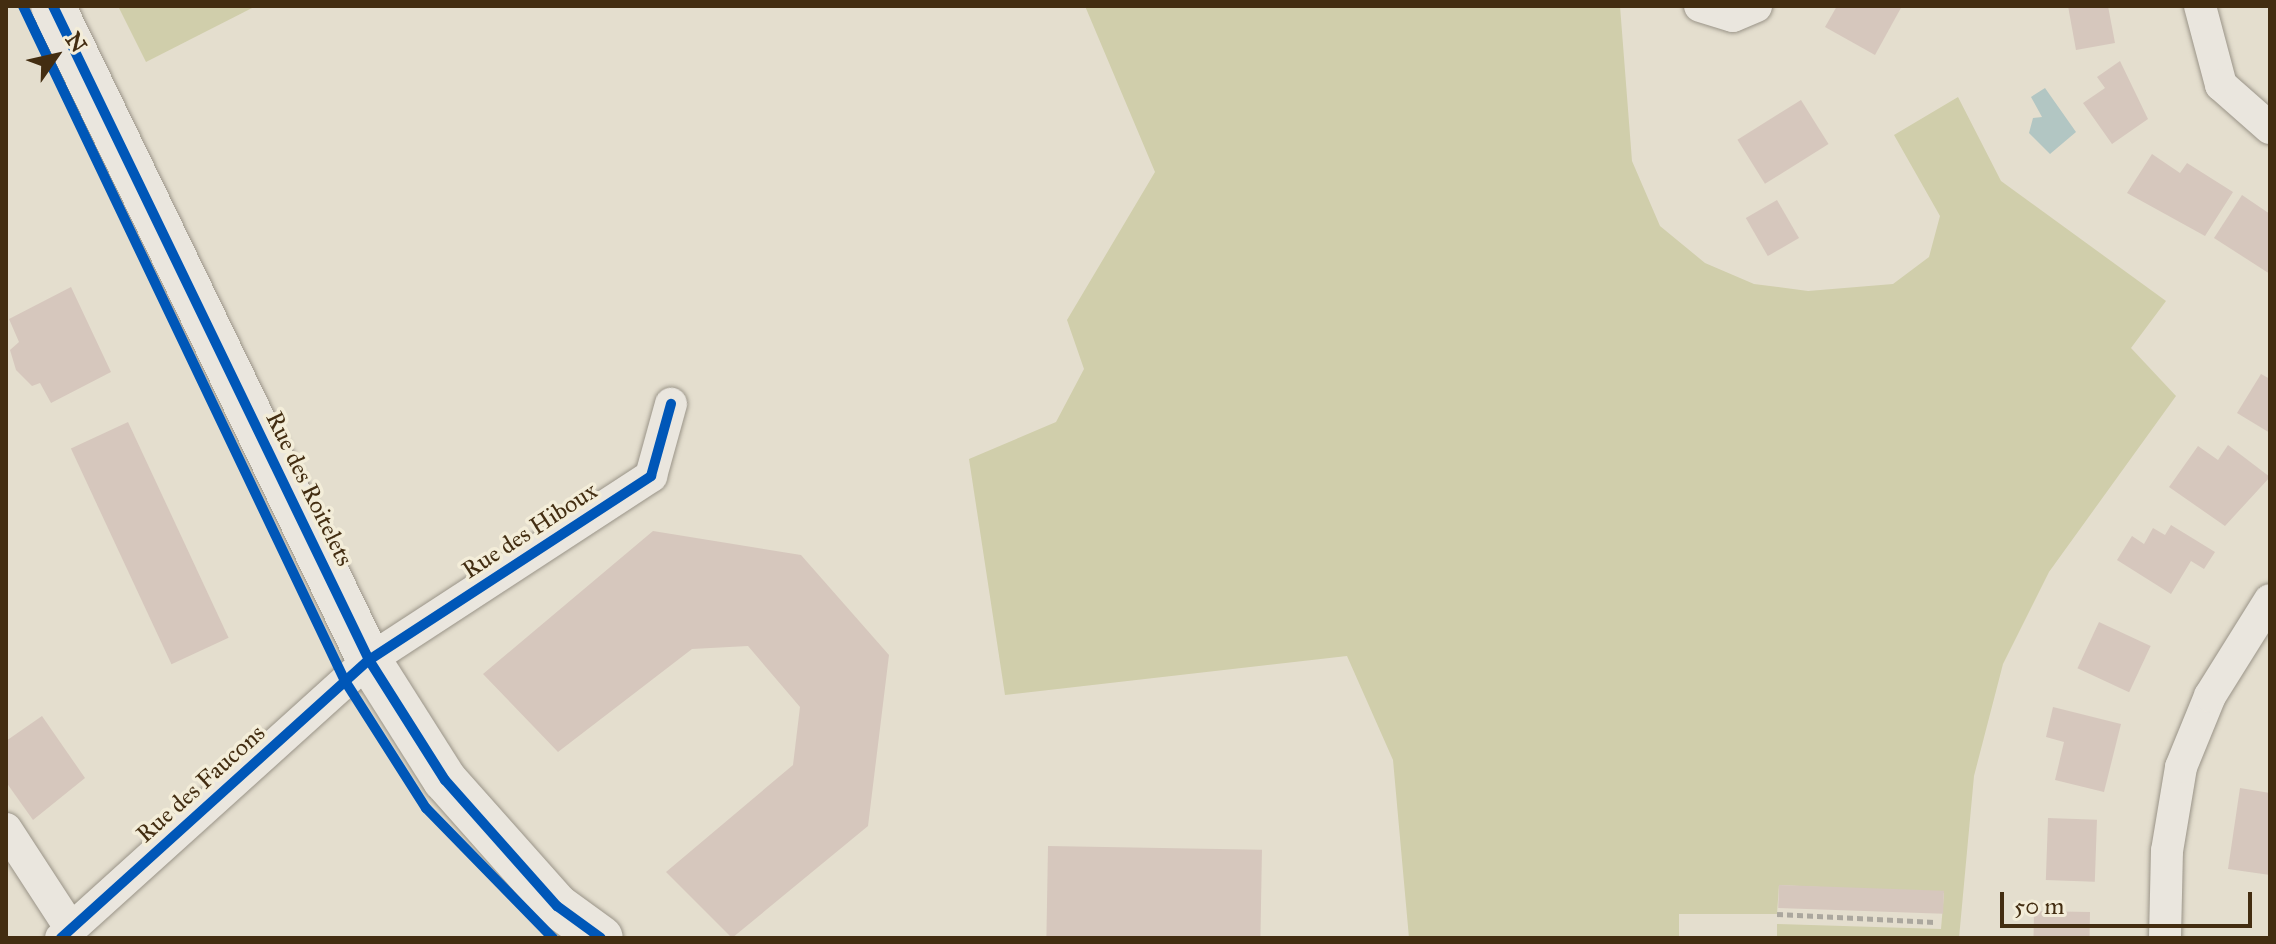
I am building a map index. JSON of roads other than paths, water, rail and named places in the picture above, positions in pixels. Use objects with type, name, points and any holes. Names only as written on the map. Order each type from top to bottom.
[{"type":"street","name":"Rue des Roitelets","points":[[53,6],[369,660],[445,780],[557,906],[601,938]]},
{"type":"street","points":[[1700,6],[1733,16],[1756,6]]},
{"type":"street","points":[[2200,6],[2221,85],[2270,128]]},
{"type":"street","name":"Rue des Hiboux","points":[[369,660],[651,476],[671,404]]},
{"type":"street","points":[[2165,938],[2167,851],[2181,767],[2210,696],[2270,600]]},
{"type":"street","name":"Rue des Faucons","points":[[66,934],[369,660]]},
{"type":"street","points":[[6,829],[66,934]]}]
